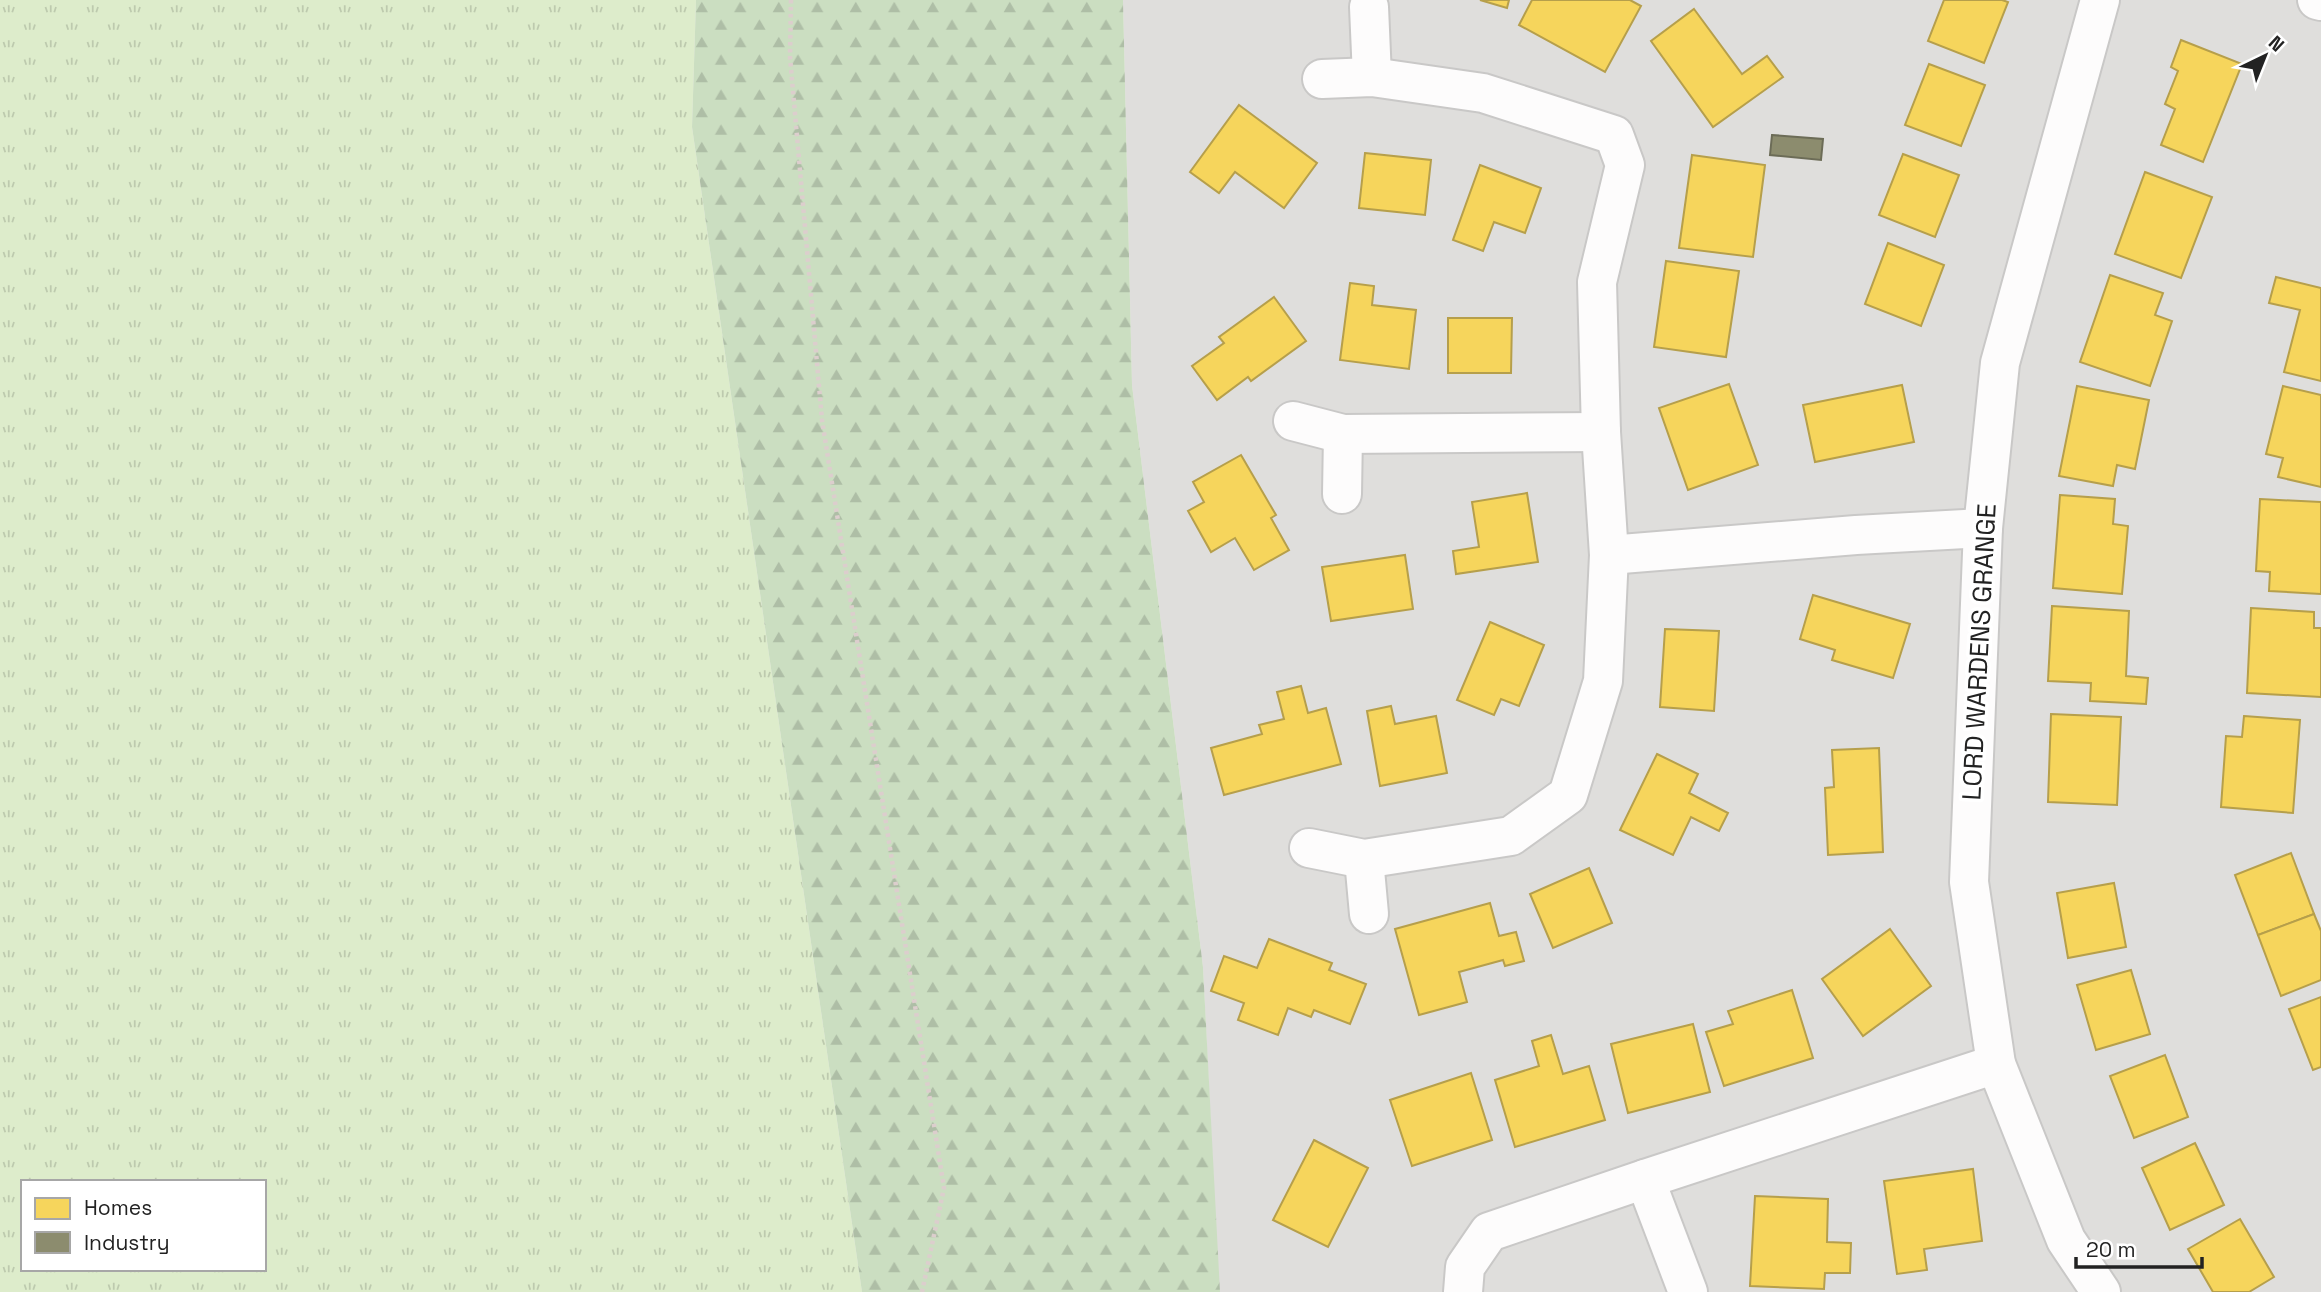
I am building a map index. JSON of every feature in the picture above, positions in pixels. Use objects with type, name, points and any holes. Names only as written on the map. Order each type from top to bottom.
[{"type":"street","name":"LORD WARDENS GRANGE","points":[[2101,0],[2000,363],[1983,528],[1969,882],[1996,1065],[2066,1240],[2101,1292]]},
{"type":"street","points":[[1369,8],[1372,77]]},
{"type":"street","points":[[1309,848],[1364,859],[1511,836],[1568,795],[1603,681],[1609,555],[1601,432],[1597,282],[1625,165],[1614,135],[1483,93],[1372,77],[1322,79]]},
{"type":"street","points":[[1293,421],[1343,434],[1601,432]]},
{"type":"street","points":[[1342,494],[1343,434]]},
{"type":"street","points":[[1609,555],[1856,535],[1983,528]]},
{"type":"street","points":[[1364,859],[1369,914]]},
{"type":"street","points":[[1463,1292],[1465,1267],[1489,1233],[1645,1179],[1996,1065]]},
{"type":"street","points":[[1645,1179],[1688,1292]]},
{"type":"path","points":[[791,0],[790,57],[822,420],[944,1188],[922,1292]]},
{"type":"shaded area","points":[[1123,0],[2321,0],[2321,1292],[1219,1292],[1203,967],[1132,385]]},
{"type":"green space","points":[[0,0],[696,0],[692,127],[862,1292],[0,1292]]},
{"type":"green space","points":[[696,0],[1123,0],[1132,385],[1203,967],[1220,1292],[862,1292],[692,127]]},
{"type":"building: Homes","points":[[1480,0],[1509,0],[1507,8]]},
{"type":"building: Homes","points":[[1532,0],[1630,0],[1641,6],[1605,72],[1519,25]]},
{"type":"building: Homes","points":[[1944,0],[2008,2],[1984,63],[1928,41]]},
{"type":"building: Homes","points":[[1694,9],[1742,74],[1767,56],[1783,77],[1713,127],[1651,41]]},
{"type":"building: Homes","points":[[2181,40],[2242,64],[2203,162],[2161,145],[2175,109],[2165,104],[2178,71],[2171,67]]},
{"type":"building: Homes","points":[[1929,64],[1985,85],[1961,146],[1905,125]]},
{"type":"building: Homes","points":[[1239,105],[1317,163],[1284,208],[1235,172],[1219,193],[1190,172]]},
{"type":"building: Homes","points":[[1365,153],[1431,160],[1425,215],[1359,208]]},
{"type":"building: Homes","points":[[1903,154],[1959,175],[1935,237],[1879,215]]},
{"type":"building: Homes","points":[[1692,155],[1765,165],[1753,257],[1679,248]]},
{"type":"building: Homes","points":[[1480,165],[1541,188],[1525,233],[1494,222],[1483,251],[1453,240]]},
{"type":"building: Homes","points":[[2145,172],[2212,197],[2181,278],[2115,254]]},
{"type":"building: Homes","points":[[1888,243],[1944,265],[1921,326],[1865,304]]},
{"type":"building: Homes","points":[[1666,261],[1739,271],[1726,357],[1654,347]]},
{"type":"building: Homes","points":[[2110,275],[2163,293],[2155,315],[2172,321],[2150,386],[2080,362]]},
{"type":"building: Homes","points":[[2276,277],[2321,288],[2321,381],[2284,372],[2300,310],[2269,303]]},
{"type":"building: Homes","points":[[1350,283],[1374,286],[1372,305],[1416,310],[1409,369],[1340,360]]},
{"type":"building: Homes","points":[[1274,297],[1306,341],[1251,381],[1248,377],[1217,400],[1192,366],[1224,343],[1219,337]]},
{"type":"building: Homes","points":[[1448,318],[1512,318],[1511,373],[1448,373]]},
{"type":"building: Homes","points":[[1729,384],[1758,465],[1688,490],[1659,408]]},
{"type":"building: Homes","points":[[1902,385],[1914,442],[1815,462],[1803,405]]},
{"type":"building: Homes","points":[[2077,386],[2149,400],[2135,469],[2117,465],[2113,486],[2059,476]]},
{"type":"building: Homes","points":[[2283,386],[2321,395],[2321,487],[2278,477],[2283,458],[2266,454]]},
{"type":"building: Homes","points":[[1241,455],[1276,515],[1271,518],[1289,550],[1254,570],[1235,538],[1211,552],[1188,511],[1204,502],[1193,482]]},
{"type":"building: Homes","points":[[1527,493],[1538,562],[1456,574],[1453,551],[1479,547],[1472,502]]},
{"type":"building: Homes","points":[[2060,495],[2115,499],[2113,524],[2128,526],[2122,594],[2053,588]]},
{"type":"building: Homes","points":[[2260,499],[2321,502],[2321,594],[2269,591],[2270,572],[2256,571]]},
{"type":"building: Homes","points":[[1405,555],[1413,609],[1331,621],[1322,567]]},
{"type":"building: Homes","points":[[1813,595],[1910,624],[1893,678],[1832,660],[1835,650],[1800,639]]},
{"type":"building: Homes","points":[[2052,606],[2129,611],[2126,676],[2148,678],[2146,704],[2090,701],[2091,683],[2048,681]]},
{"type":"building: Homes","points":[[2251,608],[2314,612],[2314,628],[2321,628],[2321,697],[2247,693]]},
{"type":"building: Homes","points":[[1490,622],[1544,645],[1519,706],[1501,699],[1494,715],[1457,700]]},
{"type":"building: Homes","points":[[1665,629],[1719,631],[1714,711],[1660,707]]},
{"type":"building: Homes","points":[[1301,686],[1308,713],[1326,708],[1341,764],[1224,795],[1211,748],[1262,734],[1259,725],[1284,719],[1277,692]]},
{"type":"building: Homes","points":[[1391,706],[1395,724],[1436,716],[1447,773],[1380,786],[1367,711]]},
{"type":"building: Homes","points":[[2051,714],[2121,717],[2117,805],[2048,802]]},
{"type":"building: Homes","points":[[2244,716],[2300,720],[2293,813],[2221,807],[2226,736],[2242,737]]},
{"type":"building: Homes","points":[[1879,748],[1883,852],[1828,855],[1825,788],[1834,787],[1832,750]]},
{"type":"building: Homes","points":[[1657,754],[1698,774],[1689,793],[1728,813],[1719,831],[1691,817],[1673,855],[1620,830]]},
{"type":"building: Homes","points":[[2291,853],[2314,914],[2258,935],[2235,875]]},
{"type":"building: Homes","points":[[1589,868],[1612,923],[1553,948],[1530,894]]},
{"type":"building: Homes","points":[[2114,883],[2126,947],[2068,958],[2057,893]]},
{"type":"building: Homes","points":[[1490,903],[1499,936],[1516,932],[1524,961],[1505,966],[1503,960],[1459,972],[1467,1002],[1419,1015],[1395,929]]},
{"type":"building: Homes","points":[[2314,914],[2321,931],[2321,980],[2281,996],[2258,935]]},
{"type":"building: Homes","points":[[1890,929],[1931,986],[1863,1036],[1822,979]]},
{"type":"building: Homes","points":[[1269,939],[1332,963],[1329,970],[1366,984],[1350,1024],[1314,1010],[1311,1017],[1288,1008],[1278,1035],[1238,1020],[1244,1003],[1211,991],[1224,956],[1257,968]]},
{"type":"building: Homes","points":[[2131,970],[2150,1034],[2096,1050],[2077,985]]},
{"type":"building: Homes","points":[[1792,990],[1813,1058],[1724,1086],[1706,1032],[1733,1024],[1728,1011]]},
{"type":"building: Homes","points":[[2321,997],[2321,1067],[2313,1070],[2289,1009]]},
{"type":"building: Homes","points":[[1693,1024],[1710,1092],[1628,1113],[1611,1044]]},
{"type":"building: Homes","points":[[1551,1035],[1563,1074],[1589,1066],[1605,1120],[1515,1147],[1495,1080],[1539,1066],[1532,1041]]},
{"type":"building: Homes","points":[[2165,1055],[2188,1117],[2134,1138],[2110,1076]]},
{"type":"building: Homes","points":[[1471,1073],[1492,1140],[1412,1166],[1390,1100]]},
{"type":"building: Homes","points":[[1314,1140],[1368,1168],[1328,1247],[1273,1220]]},
{"type":"building: Homes","points":[[2195,1143],[2224,1205],[2170,1230],[2142,1168]]},
{"type":"building: Homes","points":[[1973,1169],[1982,1241],[1924,1249],[1927,1270],[1897,1274],[1884,1181]]},
{"type":"building: Homes","points":[[1755,1196],[1828,1199],[1827,1242],[1851,1243],[1850,1273],[1825,1273],[1824,1289],[1750,1286]]},
{"type":"building: Homes","points":[[2240,1219],[2274,1277],[2249,1292],[2213,1292],[2188,1249]]},
{"type":"building: Industry","points":[[1772,135],[1823,139],[1821,160],[1770,155]]}]
